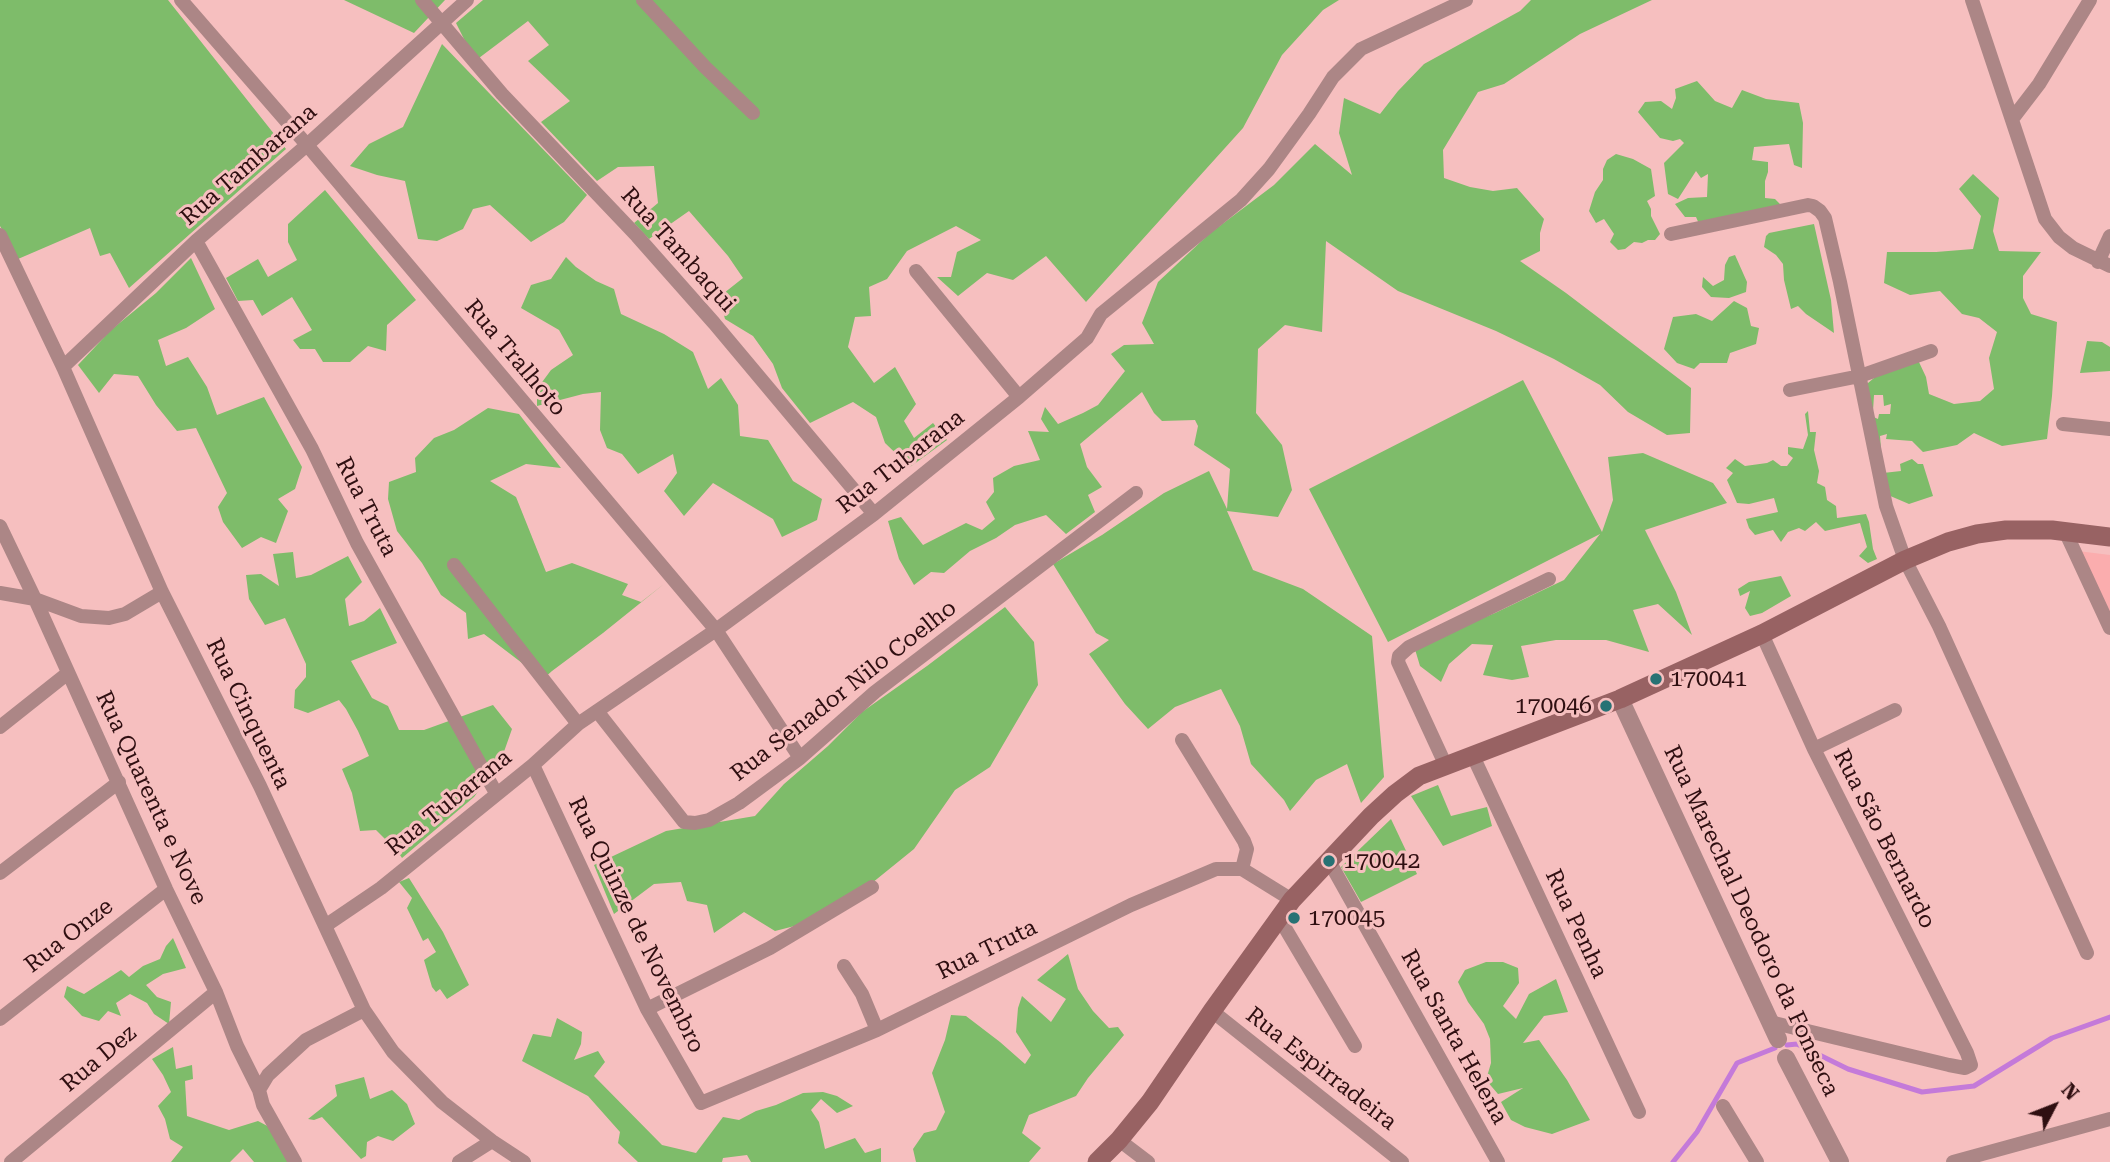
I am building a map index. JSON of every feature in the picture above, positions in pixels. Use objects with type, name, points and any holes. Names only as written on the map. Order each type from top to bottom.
[{"type":"main road","points":[[1097,1162],[1150,1102],[1278,916],[1371,816],[1419,776],[1620,699],[1762,634],[1905,560],[1948,542],[2006,530],[2065,531],[2110,537]]},
{"type":"street","name":"Rua Tralhoto","points":[[181,0],[307,145],[716,630],[800,758]]},
{"type":"street","name":"Rua Tambaqui","points":[[422,0],[502,94],[637,236],[714,323],[874,514]]},
{"type":"street","name":"Rua Tambarana","points":[[63,367],[196,241],[467,0]]},
{"type":"street","points":[[643,0],[705,67],[753,113]]},
{"type":"street","name":"Rua Tubarana","points":[[325,926],[381,888],[533,765],[578,724],[716,630],[874,514],[1018,397],[1087,338],[1101,314],[1241,200],[1269,169],[1333,77],[1361,50],[1466,0]]},
{"type":"street","points":[[1972,0],[2045,219],[2059,237],[2073,248],[2104,264],[2110,236]]},
{"type":"street","points":[[2013,118],[2039,85],[2090,0]]},
{"type":"street","points":[[1671,234],[1808,205],[1820,211],[1825,218],[1886,506],[1905,560],[1940,626],[2087,953]]},
{"type":"street","name":"Rua Cinquenta","points":[[0,235],[63,367],[162,592],[260,786],[364,1010],[378,1033],[412,1073],[442,1102],[524,1162]]},
{"type":"street","name":"Rua Truta","points":[[196,241],[312,449],[357,544],[496,793]]},
{"type":"street","points":[[916,271],[1018,397]]},
{"type":"street","points":[[1790,390],[1860,376],[1931,351]]},
{"type":"street","points":[[2063,424],[2110,429]]},
{"type":"street","name":"Rua Senador Nilo Coelho","points":[[597,711],[684,822],[709,820],[723,814],[800,758],[875,692],[1136,493]]},
{"type":"street","name":"Rua Quarenta e Nove","points":[[0,526],[216,992],[263,1105],[295,1162]]},
{"type":"street","points":[[2065,531],[2110,628]]},
{"type":"street","points":[[454,565],[578,724]]},
{"type":"street","points":[[1446,766],[1398,662],[1399,656],[1409,647],[1549,579]]},
{"type":"street","points":[[0,593],[35,599],[80,616],[109,618],[125,614],[162,592]]},
{"type":"street","name":"Rua São Bernardo","points":[[1762,634],[1814,749],[1971,1062],[1968,1068],[1957,1067],[1774,1031]]},
{"type":"street","points":[[0,727],[68,673]]},
{"type":"street","name":"Rua Marechal Deodoro da Fonseca","points":[[1620,699],[1786,1058],[1840,1162]]},
{"type":"street","points":[[1814,749],[1895,710]]},
{"type":"street","points":[[1182,740],[1244,841],[1247,849],[1242,869],[1292,900]]},
{"type":"street","name":"Rua Penha","points":[[1473,756],[1639,1112]]},
{"type":"street","name":"Rua Quinze de Novembro","points":[[533,765],[647,1009],[701,1104]]},
{"type":"street","points":[[0,873],[119,782]]},
{"type":"street","name":"Rua Santa Helena","points":[[1329,861],[1497,1162]]},
{"type":"street","name":"Rua Truta","points":[[701,1104],[877,1030],[1155,894],[1216,869],[1242,869]]},
{"type":"street","points":[[647,1009],[770,948],[872,887]]},
{"type":"street","name":"Rua Onze","points":[[0,1019],[166,889]]},
{"type":"street","points":[[1278,916],[1355,1046]]},
{"type":"street","points":[[844,966],[862,994],[877,1030]]},
{"type":"street","name":"Rua Dez","points":[[11,1162],[216,992]]},
{"type":"street","points":[[259,1090],[268,1075],[306,1040],[364,1010]]},
{"type":"street","name":"Rua Espirradeira","points":[[1212,1011],[1402,1162]]},
{"type":"street","points":[[1723,1106],[1757,1162]]},
{"type":"street","points":[[1953,1162],[1989,1157],[2110,1119]]},
{"type":"street","points":[[1119,1140],[1148,1162]]},
{"type":"street","points":[[459,1162],[492,1141]]},
{"type":"shaded area","points":[[2078,551],[2110,555],[2110,622]]},
{"type":"green space","points":[[0,0],[168,0],[286,149],[129,288],[110,253],[100,256],[90,228],[18,259],[0,226]]},
{"type":"green space","points":[[344,0],[445,0],[414,33]]},
{"type":"green space","points":[[483,0],[1339,0],[1323,10],[1282,55],[1243,128],[1086,302],[1046,256],[1013,280],[987,273],[958,296],[937,277],[951,277],[957,252],[981,240],[956,226],[907,251],[887,279],[869,287],[871,316],[855,317],[848,347],[874,383],[895,367],[916,404],[904,421],[914,438],[933,423],[947,440],[910,467],[885,443],[876,417],[853,402],[810,423],[782,388],[773,364],[753,336],[725,319],[719,297],[743,278],[728,256],[689,211],[649,239],[634,223],[658,203],[654,166],[618,167],[597,181],[541,122],[570,101],[528,61],[549,45],[528,21],[475,61],[456,23]]},
{"type":"green space","points":[[1531,0],[1652,0],[1580,34],[1504,84],[1478,92],[1443,150],[1444,178],[1493,191],[1517,188],[1544,219],[1540,233],[1540,251],[1520,261],[1691,388],[1690,433],[1667,435],[1628,412],[1600,385],[1496,331],[1398,291],[1326,241],[1322,332],[1285,325],[1258,349],[1256,413],[1282,445],[1292,490],[1278,517],[1227,511],[1253,570],[1303,589],[1372,636],[1384,777],[1361,803],[1347,764],[1316,780],[1290,811],[1284,800],[1251,764],[1240,726],[1221,689],[1175,707],[1148,729],[1125,704],[1089,654],[1109,640],[1096,633],[1053,564],[1164,493],[1209,471],[1227,509],[1230,469],[1194,445],[1198,426],[1195,420],[1162,421],[1142,392],[1080,444],[1087,467],[1102,487],[1088,495],[1095,512],[1066,534],[1046,515],[1015,525],[970,551],[944,573],[931,572],[914,585],[899,559],[888,521],[901,517],[923,545],[966,523],[982,530],[995,519],[986,502],[994,492],[993,478],[1014,466],[1040,460],[1028,431],[1049,432],[1041,419],[1045,407],[1058,424],[1098,405],[1125,371],[1111,354],[1124,345],[1154,344],[1142,323],[1158,282],[1209,234],[1274,185],[1315,144],[1352,175],[1339,133],[1344,98],[1380,114],[1424,64],[1520,11]]},
{"type":"green space","points":[[442,44],[587,195],[564,222],[531,242],[490,205],[473,209],[463,229],[437,241],[418,239],[405,181],[350,166],[369,144],[403,127]]},
{"type":"green space","points":[[1697,81],[1715,101],[1732,108],[1742,90],[1766,99],[1799,103],[1803,123],[1802,168],[1794,165],[1789,144],[1754,147],[1752,160],[1768,162],[1765,198],[1775,199],[1784,208],[1700,226],[1696,217],[1685,217],[1675,204],[1688,198],[1707,197],[1708,174],[1701,178],[1696,171],[1678,199],[1668,194],[1664,163],[1684,143],[1680,139],[1673,141],[1660,138],[1638,112],[1645,102],[1661,101],[1672,109],[1676,98],[1675,89]]},
{"type":"green space","points":[[1616,154],[1633,159],[1651,169],[1655,196],[1647,201],[1660,234],[1655,240],[1634,242],[1625,249],[1618,250],[1610,242],[1614,234],[1604,219],[1596,223],[1589,211],[1595,192],[1603,180],[1603,169],[1607,160]]},
{"type":"green space","points":[[1973,174],[1999,198],[1993,231],[1999,251],[2041,252],[2023,276],[2023,298],[2031,314],[2057,322],[2047,439],[2002,446],[1974,433],[1957,445],[1923,452],[1912,441],[1886,439],[1887,434],[1880,436],[1881,449],[1869,415],[1878,419],[1879,414],[1890,414],[1891,404],[1884,406],[1883,395],[1874,395],[1873,411],[1862,388],[1898,358],[1918,360],[1926,377],[1929,394],[1954,404],[1980,401],[1994,389],[1989,358],[1997,332],[1979,318],[1962,314],[1940,291],[1910,295],[1884,283],[1887,252],[1973,249],[1981,216],[1959,189]]},
{"type":"green space","points":[[325,190],[416,300],[387,325],[386,351],[368,346],[350,362],[323,362],[315,349],[300,349],[293,340],[312,330],[292,297],[262,316],[253,300],[238,301],[226,278],[258,259],[268,277],[297,260],[288,242],[288,224]]},
{"type":"green space","points":[[1814,224],[1831,300],[1834,333],[1798,306],[1791,309],[1783,264],[1764,247],[1769,233]]},
{"type":"green space","points":[[1735,255],[1747,282],[1746,292],[1729,298],[1711,297],[1702,287],[1703,277],[1713,286],[1724,280],[1725,265],[1729,257]]},
{"type":"green space","points":[[566,257],[596,281],[614,289],[621,314],[664,334],[693,352],[708,389],[721,378],[738,405],[740,436],[768,440],[793,481],[822,499],[817,520],[782,537],[773,519],[713,483],[684,516],[664,491],[677,473],[673,454],[638,474],[622,454],[607,448],[600,430],[601,392],[537,406],[537,389],[551,370],[573,355],[559,330],[521,308],[531,285],[551,279]]},
{"type":"green space","points":[[191,258],[215,309],[186,328],[158,340],[166,366],[188,357],[207,387],[217,415],[264,397],[302,467],[295,489],[278,499],[288,511],[276,543],[261,537],[242,548],[223,522],[218,507],[227,493],[196,428],[177,431],[138,376],[114,374],[99,393],[78,365],[111,330],[156,293]]},
{"type":"green space","points":[[1734,301],[1747,308],[1751,326],[1759,328],[1756,344],[1730,353],[1727,363],[1700,363],[1694,369],[1677,363],[1664,349],[1673,317],[1696,314],[1712,321]]},
{"type":"green space","points":[[2087,341],[2102,342],[2110,347],[2110,371],[2080,373]]},
{"type":"green space","points":[[1523,380],[1602,532],[1613,500],[1608,457],[1643,453],[1713,483],[1727,503],[1645,530],[1676,592],[1692,635],[1658,604],[1633,610],[1649,652],[1606,640],[1556,640],[1521,646],[1529,677],[1512,680],[1483,675],[1493,645],[1472,644],[1449,664],[1441,682],[1420,666],[1414,646],[1495,613],[1564,580],[1600,534],[1388,642],[1309,489]]},
{"type":"green space","points":[[488,408],[519,414],[561,468],[526,464],[490,481],[516,497],[546,572],[572,563],[628,584],[622,595],[641,602],[664,584],[543,679],[484,634],[468,639],[466,613],[441,595],[422,563],[397,531],[388,499],[389,482],[416,472],[415,458],[434,438],[454,430]]},
{"type":"green space","points":[[1808,411],[1810,432],[1816,432],[1814,450],[1819,471],[1817,483],[1825,487],[1827,500],[1836,506],[1837,518],[1866,514],[1877,559],[1868,563],[1859,556],[1867,547],[1860,523],[1825,531],[1816,522],[1805,531],[1799,528],[1788,532],[1781,542],[1773,530],[1755,535],[1746,519],[1778,512],[1774,498],[1749,504],[1737,503],[1727,480],[1733,473],[1726,468],[1735,459],[1745,466],[1773,460],[1781,466],[1787,466],[1793,458],[1788,454],[1788,447],[1803,449],[1808,435],[1805,414]]},
{"type":"green space","points":[[1912,459],[1923,464],[1933,496],[1909,504],[1888,495],[1883,473],[1901,471],[1900,464]]},
{"type":"green space","points":[[293,552],[296,578],[311,575],[348,556],[362,582],[345,599],[349,626],[364,621],[380,608],[397,643],[351,661],[372,698],[388,706],[399,730],[424,730],[493,705],[512,729],[500,763],[474,797],[402,858],[376,830],[360,831],[352,793],[342,769],[369,756],[346,709],[339,700],[308,713],[294,708],[295,690],[306,677],[306,664],[285,618],[265,625],[249,599],[246,575],[261,574],[279,586],[273,554]]},
{"type":"green space","points":[[1781,576],[1791,596],[1762,613],[1750,616],[1745,608],[1750,591],[1740,596],[1738,589],[1749,582]]},
{"type":"green space","points":[[1005,607],[1034,642],[1038,685],[990,767],[955,790],[914,849],[830,917],[775,931],[744,912],[714,933],[707,905],[687,901],[681,882],[654,884],[614,914],[594,865],[666,831],[755,816],[784,784],[862,712]]},
{"type":"green space","points":[[1438,785],[1451,816],[1487,807],[1492,826],[1443,846],[1411,796]]},
{"type":"green space","points":[[1391,819],[1417,874],[1361,902],[1341,867]]},
{"type":"green space","points":[[409,878],[443,932],[469,985],[447,999],[440,989],[436,992],[432,987],[424,960],[436,952],[428,938],[423,941],[407,908],[412,898],[399,882]]},
{"type":"green space","points":[[173,938],[186,968],[163,974],[146,985],[157,997],[171,1002],[169,1024],[154,1014],[147,1003],[130,994],[116,1003],[121,1016],[108,1011],[99,1021],[82,1016],[64,997],[67,986],[84,994],[121,970],[129,977],[143,966],[160,959]]},
{"type":"green space","points":[[1068,954],[1078,989],[1093,1011],[1109,1028],[1118,1027],[1124,1035],[1076,1096],[1029,1115],[1022,1133],[1041,1148],[1029,1162],[916,1162],[913,1149],[924,1133],[936,1130],[945,1112],[932,1073],[951,1015],[966,1016],[1025,1064],[1031,1055],[1016,1032],[1022,996],[1051,1022],[1066,999],[1037,980]]},
{"type":"green space","points":[[1486,962],[1503,962],[1518,968],[1519,983],[1503,1006],[1516,1019],[1529,994],[1556,979],[1568,1012],[1544,1016],[1523,1043],[1539,1040],[1567,1080],[1590,1120],[1552,1134],[1525,1127],[1511,1120],[1501,1102],[1523,1088],[1498,1094],[1486,1080],[1491,1063],[1490,1039],[1484,1024],[1458,982],[1465,970]]},
{"type":"green space","points":[[557,1018],[582,1032],[581,1044],[574,1060],[598,1051],[605,1062],[594,1076],[662,1145],[696,1153],[723,1117],[739,1120],[803,1093],[823,1092],[837,1096],[853,1106],[837,1113],[821,1099],[811,1110],[819,1122],[825,1149],[855,1138],[865,1153],[881,1148],[881,1162],[751,1162],[747,1155],[723,1158],[722,1162],[638,1162],[618,1143],[620,1132],[588,1096],[522,1061],[533,1034],[551,1037]]},
{"type":"green space","points":[[173,1047],[176,1069],[192,1065],[193,1079],[185,1081],[187,1116],[229,1130],[258,1121],[288,1137],[292,1162],[254,1162],[243,1149],[230,1162],[171,1162],[183,1147],[170,1139],[165,1119],[158,1106],[171,1092],[152,1059]]},
{"type":"green space","points":[[364,1077],[370,1099],[392,1090],[407,1104],[415,1124],[393,1141],[378,1136],[367,1142],[366,1156],[361,1159],[322,1117],[308,1119],[337,1096],[335,1085]]},
{"type":"waterway","points":[[1787,1045],[1797,1044],[1848,1069],[1922,1092],[1974,1086],[2052,1038],[2110,1017]]},
{"type":"waterway","points":[[1673,1162],[1697,1132],[1737,1063],[1775,1048]]},
{"type":"place","name":"170041","points":[[1656,679]]},
{"type":"place","name":"170046","points":[[1606,706]]},
{"type":"place","name":"170042","points":[[1329,861]]},
{"type":"place","name":"170045","points":[[1294,918]]}]
